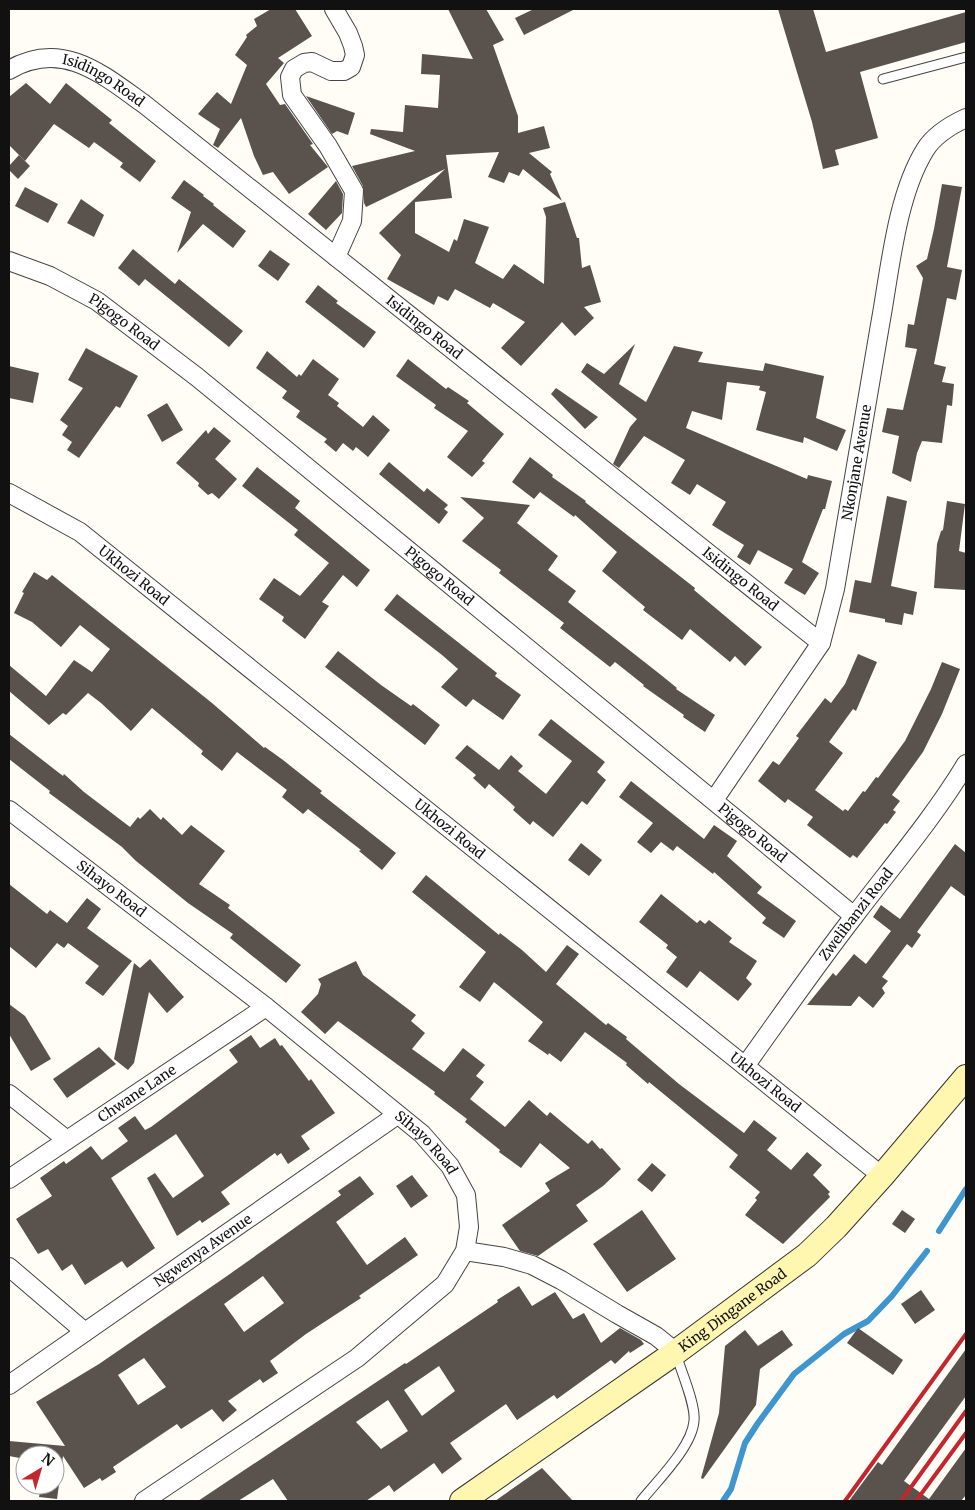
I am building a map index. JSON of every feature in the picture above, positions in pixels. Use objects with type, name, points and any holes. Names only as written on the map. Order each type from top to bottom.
[{"type":"street","points":[[334,9],[354,46],[355,55],[351,67],[344,71],[331,71],[312,62],[304,63],[294,69],[290,77],[292,95],[323,139],[354,191],[352,221],[336,258]]},
{"type":"street","name":"Isidingo Road","points":[[9,70],[21,63],[36,59],[48,58],[78,62],[101,74],[144,104],[821,643]]},
{"type":"street","name":"Nkonjane Avenue","points":[[714,800],[821,643],[835,589],[893,253],[905,195],[913,173],[926,149],[937,136],[966,118]]},
{"type":"street","name":"Pigogo Road","points":[[9,261],[50,276],[97,301],[189,371],[854,916]]},
{"type":"street","name":"Ukhozi Road","points":[[9,493],[80,532],[882,1176]]},
{"type":"street","name":"Zwelibanzi Road","points":[[745,1066],[854,916],[890,871],[956,781],[966,764]]},
{"type":"street","name":"Sihayo Road","points":[[9,810],[266,1007],[422,1134],[450,1166],[466,1195],[469,1227],[465,1251],[445,1284],[357,1358],[144,1501]]},
{"type":"street","name":"Chwane Lane","points":[[9,1179],[266,1007]]},
{"type":"street","name":"King Dingane Road","points":[[462,1501],[676,1352],[807,1255],[836,1227],[882,1176],[966,1077]]},
{"type":"street","points":[[9,1094],[67,1140]]},
{"type":"street","name":"Ngwenya Avenue","points":[[9,1385],[397,1115]]},
{"type":"street","points":[[465,1251],[504,1257],[532,1265],[656,1336],[676,1352]]},
{"type":"street","points":[[9,1268],[85,1332]]},
{"type":"lane","points":[[883,79],[966,57]]},
{"type":"lane","points":[[642,1500],[686,1444],[692,1431],[694,1420],[692,1408],[676,1352]]},
{"type":"building","points":[[271,9],[295,9],[312,36],[278,58],[284,63],[266,84],[280,105],[285,104],[313,144],[310,145],[328,167],[289,194],[273,172],[263,175],[254,156],[241,118],[218,148],[213,145],[220,129],[198,114],[217,92],[231,104],[247,65],[235,55],[247,37],[246,35],[257,26],[254,19]]},
{"type":"building","points":[[448,9],[486,9],[504,40],[493,45],[518,116],[518,133],[544,126],[550,148],[529,153],[552,172],[550,174],[562,201],[523,169],[519,176],[509,172],[504,183],[488,177],[499,152],[446,155],[452,198],[415,202],[415,233],[449,252],[454,239],[457,241],[464,219],[489,227],[475,263],[503,279],[514,264],[544,284],[546,217],[543,208],[565,202],[577,238],[579,238],[582,268],[590,265],[601,302],[584,307],[594,318],[575,336],[562,322],[521,366],[501,348],[525,322],[493,303],[490,308],[455,289],[448,301],[438,296],[434,305],[387,279],[401,255],[379,233],[445,169],[366,207],[363,186],[352,166],[415,151],[370,134],[371,129],[403,132],[405,105],[438,108],[440,75],[421,74],[422,54],[473,59]]},
{"type":"building","points":[[534,9],[575,9],[524,35],[515,18]]},
{"type":"building","points":[[778,9],[813,9],[826,52],[966,12],[966,42],[860,72],[878,138],[835,150],[839,165],[823,169],[812,122]]},
{"type":"building","points":[[26,83],[50,104],[66,83],[112,120],[109,123],[156,161],[140,182],[120,167],[123,163],[94,142],[89,148],[54,124],[25,161],[9,145],[9,97]]},
{"type":"building","points":[[306,96],[355,113],[348,135],[337,131],[332,134]]},
{"type":"building","points":[[19,155],[30,166],[18,179],[9,170],[9,166]]},
{"type":"building","points":[[184,180],[246,231],[233,248],[203,224],[177,253],[191,212],[171,198]]},
{"type":"building","points":[[336,181],[343,194],[342,213],[326,230],[308,214]]},
{"type":"building","points":[[942,184],[962,187],[947,267],[962,270],[956,300],[947,298],[934,364],[946,367],[942,382],[954,384],[952,406],[947,405],[942,443],[922,441],[917,453],[911,482],[892,473],[899,436],[882,432],[887,408],[903,410],[917,349],[905,347],[908,324],[914,325],[923,278],[916,266],[927,259]]},
{"type":"building","points":[[25,187],[58,204],[48,223],[15,206]]},
{"type":"building","points":[[81,199],[104,215],[94,237],[67,223]]},
{"type":"building","points":[[133,249],[175,284],[179,279],[243,331],[229,347],[145,279],[139,286],[118,268]]},
{"type":"building","points":[[270,250],[290,264],[278,281],[258,266]]},
{"type":"building","points":[[318,285],[338,301],[336,303],[376,332],[364,348],[305,302]]},
{"type":"building","points":[[635,344],[619,384],[646,402],[674,346],[703,352],[698,362],[763,371],[765,363],[824,376],[816,418],[846,430],[837,451],[804,437],[803,443],[756,430],[766,392],[759,390],[760,386],[727,382],[722,420],[692,411],[686,428],[807,479],[808,475],[832,481],[825,509],[823,509],[802,562],[819,573],[805,595],[784,583],[793,569],[758,550],[750,565],[737,557],[744,545],[712,525],[726,502],[697,484],[690,495],[671,483],[685,460],[644,436],[619,468],[613,464],[630,427],[637,419],[581,372],[587,363],[604,374]]},
{"type":"building","points":[[86,348],[138,376],[120,408],[116,406],[79,458],[67,450],[72,442],[62,435],[68,426],[60,420],[83,388],[68,380]]},
{"type":"building","points":[[267,351],[297,377],[299,374],[301,376],[313,359],[339,379],[328,395],[339,403],[337,406],[363,427],[373,415],[390,430],[368,457],[356,447],[353,451],[343,443],[336,452],[324,442],[327,439],[296,417],[300,411],[282,398],[287,391],[256,368]]},
{"type":"building","points":[[408,359],[446,389],[448,387],[469,401],[467,403],[504,434],[482,461],[485,463],[472,477],[447,457],[468,431],[434,408],[436,405],[396,376]]},
{"type":"building","points":[[9,366],[39,373],[33,403],[9,398]]},
{"type":"building","points":[[556,388],[598,417],[585,429],[551,394]]},
{"type":"building","points":[[167,403],[183,430],[162,442],[147,415]]},
{"type":"building","points":[[214,427],[231,441],[215,459],[237,479],[219,499],[212,493],[208,495],[198,486],[199,483],[176,463],[206,430],[208,434]]},
{"type":"building","points":[[530,457],[553,475],[552,477],[586,501],[695,588],[694,590],[762,647],[745,666],[735,656],[730,662],[690,629],[682,640],[643,610],[645,607],[602,571],[617,552],[575,515],[574,517],[540,492],[534,499],[512,482]]},
{"type":"building","points":[[389,462],[424,492],[427,488],[448,505],[444,509],[448,512],[439,524],[379,474]]},
{"type":"building","points":[[257,467],[300,501],[295,508],[370,570],[357,587],[343,575],[322,602],[329,606],[305,639],[282,621],[284,617],[259,599],[274,578],[300,596],[329,563],[294,535],[298,530],[242,486]]},
{"type":"building","points":[[887,496],[907,501],[891,586],[917,592],[913,615],[904,613],[902,625],[885,622],[885,619],[849,612],[855,580],[871,583]]},
{"type":"building","points":[[460,497],[530,505],[517,523],[558,556],[548,570],[576,591],[568,602],[676,689],[715,715],[705,732],[643,686],[615,662],[610,667],[560,628],[564,623],[499,573],[501,570],[462,541],[484,518]]},
{"type":"building","points":[[947,501],[965,504],[959,551],[966,553],[966,590],[934,588],[937,544],[943,530]]},
{"type":"building","points":[[34,572],[47,580],[52,575],[212,703],[264,748],[283,760],[322,791],[320,793],[396,853],[382,870],[359,851],[361,850],[308,809],[303,814],[282,797],[287,790],[237,752],[222,771],[201,754],[203,751],[152,708],[131,731],[88,693],[66,715],[63,713],[49,725],[9,691],[9,665],[46,696],[74,660],[92,672],[110,649],[80,625],[61,647],[32,622],[14,613],[24,593],[22,592]]},
{"type":"building","points":[[397,594],[497,673],[495,676],[521,695],[503,720],[473,699],[466,707],[441,687],[458,669],[384,610]]},
{"type":"building","points":[[338,651],[381,685],[411,706],[413,704],[440,725],[425,745],[325,667]]},
{"type":"building","points":[[858,654],[877,662],[856,711],[853,709],[829,742],[843,753],[815,790],[843,811],[845,809],[848,811],[863,791],[865,792],[876,777],[878,778],[905,741],[942,662],[960,669],[942,714],[923,752],[892,795],[900,801],[893,810],[896,812],[857,858],[853,855],[850,858],[807,825],[813,817],[788,799],[785,803],[758,781],[773,761],[779,765],[799,738],[796,736],[825,698],[831,703],[845,684]]},
{"type":"building","points":[[551,719],[605,762],[597,772],[606,780],[587,805],[582,801],[553,837],[533,821],[530,825],[513,810],[515,807],[489,784],[485,789],[473,778],[476,775],[455,758],[467,745],[499,770],[511,755],[523,766],[518,771],[546,794],[572,761],[538,735]]},
{"type":"building","points":[[9,734],[63,776],[64,774],[84,792],[130,827],[138,817],[140,819],[150,809],[161,820],[163,817],[182,835],[191,825],[225,851],[199,884],[230,905],[228,908],[301,965],[286,983],[230,938],[233,934],[188,903],[136,861],[122,847],[49,793],[50,791],[9,759]]},
{"type":"building","points":[[631,781],[704,839],[714,825],[737,841],[727,856],[762,887],[757,893],[796,921],[784,938],[762,923],[766,918],[714,872],[713,874],[677,846],[673,851],[661,842],[651,853],[637,842],[653,823],[619,797]]},
{"type":"building","points":[[581,843],[602,860],[589,876],[568,860]]},
{"type":"building","points":[[955,844],[966,853],[966,897],[951,886],[917,932],[921,935],[912,948],[907,944],[882,977],[888,981],[882,988],[885,993],[873,1008],[859,996],[851,1006],[807,1005],[833,973],[836,976],[854,954],[866,964],[891,931],[873,917],[881,905],[900,919]]},
{"type":"building","points":[[426,875],[499,935],[500,933],[522,950],[546,972],[567,945],[579,954],[556,984],[606,1025],[608,1023],[627,1037],[626,1039],[679,1084],[744,1133],[754,1120],[777,1138],[767,1150],[791,1170],[807,1152],[822,1165],[813,1175],[830,1192],[828,1194],[830,1197],[783,1244],[745,1215],[757,1200],[755,1198],[760,1192],[729,1167],[738,1155],[649,1082],[648,1084],[626,1065],[627,1063],[585,1032],[561,1062],[528,1041],[543,1022],[494,982],[480,1002],[459,987],[486,952],[412,892]]},
{"type":"building","points":[[9,884],[47,914],[50,910],[67,923],[87,898],[101,909],[87,928],[132,961],[103,996],[85,983],[99,966],[68,943],[64,948],[57,943],[36,968],[9,946]]},
{"type":"building","points":[[661,894],[697,923],[700,920],[705,924],[709,920],[732,938],[729,942],[757,961],[746,978],[752,984],[738,1001],[700,971],[687,988],[666,972],[677,957],[666,948],[668,945],[639,922]]},
{"type":"building","points":[[150,959],[184,997],[167,1013],[149,992],[134,1063],[128,1070],[114,1059],[134,963],[140,968]]},
{"type":"building","points":[[356,961],[363,975],[416,1015],[411,1021],[425,1033],[412,1049],[444,1072],[463,1048],[485,1065],[476,1076],[484,1082],[470,1099],[505,1127],[529,1100],[547,1116],[550,1112],[588,1144],[592,1140],[621,1169],[603,1186],[576,1205],[588,1221],[538,1256],[520,1251],[502,1225],[550,1191],[545,1183],[570,1168],[540,1143],[521,1168],[499,1152],[500,1150],[465,1122],[467,1119],[434,1094],[435,1092],[338,1021],[325,1034],[301,1012],[318,994],[321,984],[318,979]]},
{"type":"building","points":[[9,1004],[25,1016],[51,1059],[31,1071],[9,1034]]},
{"type":"building","points":[[251,1035],[260,1048],[275,1038],[309,1081],[311,1079],[335,1113],[301,1136],[310,1149],[288,1164],[281,1153],[277,1156],[275,1153],[221,1192],[230,1204],[202,1223],[200,1220],[177,1236],[147,1178],[155,1173],[173,1198],[204,1176],[176,1134],[111,1178],[155,1248],[127,1268],[122,1261],[85,1285],[72,1264],[62,1271],[48,1249],[38,1254],[16,1219],[52,1196],[40,1178],[64,1161],[66,1164],[91,1146],[102,1160],[128,1141],[118,1128],[135,1116],[145,1130],[151,1127],[238,1062],[229,1050]]},
{"type":"building","points":[[99,1047],[116,1064],[67,1098],[53,1079]]},
{"type":"building","points":[[652,1163],[666,1175],[652,1192],[637,1180]]},
{"type":"building","points":[[412,1175],[428,1196],[411,1208],[396,1186]]},
{"type":"building","points":[[360,1176],[374,1194],[336,1222],[367,1265],[405,1237],[418,1255],[359,1296],[361,1298],[306,1334],[270,1361],[278,1373],[263,1383],[260,1379],[228,1401],[237,1410],[223,1422],[212,1409],[181,1429],[177,1424],[113,1467],[116,1472],[102,1481],[100,1478],[84,1488],[65,1459],[65,1445],[36,1402],[99,1364],[227,1276],[341,1195],[338,1191]],"holes":[[[263,1276],[284,1303],[244,1332],[224,1304]],[[144,1358],[166,1387],[138,1405],[118,1375]]]},
{"type":"building","points":[[642,1210],[676,1259],[627,1292],[593,1244]]},
{"type":"building","points":[[902,1210],[915,1219],[905,1233],[892,1224]]},
{"type":"building","points":[[519,1286],[532,1306],[555,1292],[573,1319],[584,1313],[601,1343],[620,1328],[641,1340],[644,1344],[630,1353],[629,1351],[615,1364],[611,1360],[557,1399],[554,1395],[517,1420],[506,1404],[450,1443],[462,1459],[442,1474],[434,1463],[394,1492],[389,1485],[366,1501],[288,1501],[273,1479],[238,1501],[198,1501],[406,1364],[498,1302],[497,1300]],"holes":[[[439,1366],[455,1391],[422,1416],[404,1390]],[[388,1400],[408,1431],[381,1449],[356,1422]]]},
{"type":"building","points":[[921,1290],[935,1310],[915,1324],[901,1304]]},
{"type":"building","points":[[858,1328],[903,1360],[893,1375],[847,1343]]},
{"type":"building","points":[[745,1330],[758,1346],[782,1330],[793,1345],[760,1369],[756,1405],[703,1479],[701,1478],[719,1413],[725,1346]]},
{"type":"building","points":[[966,1349],[966,1396],[904,1481],[929,1499],[966,1448],[966,1495],[961,1501],[849,1501],[878,1462],[882,1465]]},
{"type":"building","points":[[9,1441],[54,1445],[15,1445],[15,1457],[9,1456]]},
{"type":"building","points":[[542,1468],[573,1501],[495,1501]]},
{"type":"building","points":[[39,1495],[58,1495],[57,1499],[39,1497]]},
{"type":"waterway","points":[[939,1231],[966,1189]]},
{"type":"waterway","points":[[723,1501],[731,1489],[745,1443],[794,1374],[844,1334],[868,1321],[892,1296],[927,1251]]},
{"type":"railway","points":[[845,1501],[966,1334]]},
{"type":"railway","points":[[901,1501],[966,1411]]},
{"type":"railway","points":[[916,1501],[966,1433]]}]
